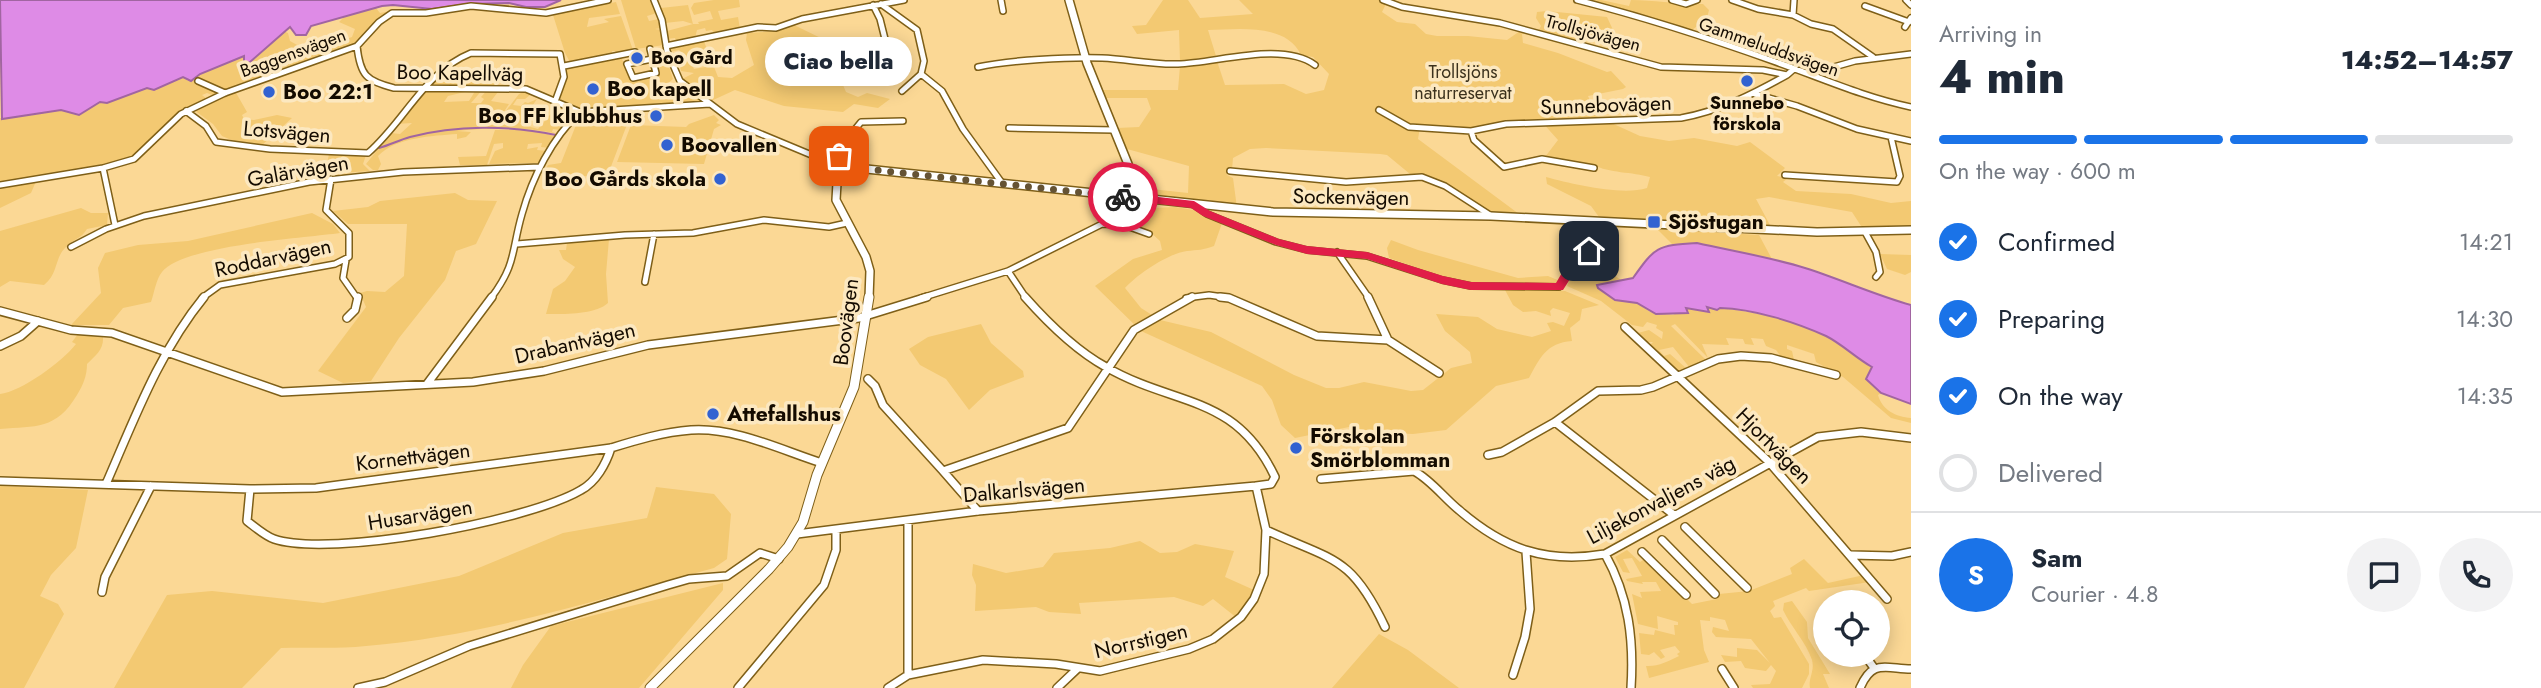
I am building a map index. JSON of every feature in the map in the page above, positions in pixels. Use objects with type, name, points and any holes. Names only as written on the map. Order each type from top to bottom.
[{"type":"street","name":"Baggensvägen","points":[[0,185],[103,168],[139,156],[162,130],[186,111],[225,93],[357,46],[385,16],[396,12],[422,13],[471,6],[546,13],[608,0]]},
{"type":"street","points":[[654,0],[662,20],[666,46],[679,80],[737,124],[838,166],[843,144],[861,122],[903,121]]},
{"type":"street","points":[[855,0],[864,6]]},
{"type":"street","points":[[666,46],[758,27],[780,27],[802,19],[904,0]]},
{"type":"street","points":[[1001,0],[1003,11]]},
{"type":"street","points":[[1069,0],[1085,58],[1130,169],[1128,197]]},
{"type":"street","name":"Trollsjövägen","points":[[1383,0],[1402,7],[1493,21],[1661,67],[1763,69],[1787,75]]},
{"type":"street","name":"Gammeluddsvägen","points":[[1577,0],[1623,12],[1795,68],[1880,101],[1911,107]]},
{"type":"street","points":[[1671,0],[1686,4],[1697,0]]},
{"type":"street","points":[[1732,0],[1758,9],[1793,15],[1811,24],[1833,29],[1874,57]]},
{"type":"street","points":[[1793,15],[1794,0]]},
{"type":"street","points":[[1906,0],[1911,5]]},
{"type":"street","points":[[881,4],[919,31],[925,64],[921,74],[902,91]]},
{"type":"street","points":[[873,5],[886,41],[887,47],[884,51]]},
{"type":"street","points":[[1865,6],[1908,22]]},
{"type":"street","name":"Boo Kapellväg","points":[[357,46],[361,70],[371,81],[391,88],[421,90],[500,86],[536,91],[556,99],[570,110],[580,112]]},
{"type":"street","points":[[650,49],[656,73],[633,78],[627,64],[652,59]]},
{"type":"street","points":[[556,99],[565,80],[564,66],[635,52]]},
{"type":"street","name":"Lotsvägen","points":[[186,111],[206,126],[213,141],[270,149],[364,153],[375,147],[421,90],[461,57],[471,53],[496,56],[558,53],[564,66]]},
{"type":"street","points":[[1809,74],[1874,57],[1911,54]]},
{"type":"street","points":[[978,67],[1085,58],[1177,64],[1239,56],[1286,55],[1304,57],[1315,65]]},
{"type":"street","points":[[1787,75],[1795,68]]},
{"type":"street","points":[[921,74],[932,80],[948,97],[963,130],[1002,183]]},
{"type":"street","name":"Sunnebovägen","points":[[1379,110],[1409,127],[1471,131],[1506,124],[1689,117],[1705,114],[1755,94],[1787,75]]},
{"type":"street","points":[[198,82],[225,93]]},
{"type":"street","points":[[1755,94],[1791,103],[1857,129],[1911,141]]},
{"type":"street","points":[[427,384],[504,283],[517,244],[522,214],[540,167],[568,123],[580,112],[710,104]]},
{"type":"street","points":[[1009,128],[1114,130]]},
{"type":"street","points":[[1471,131],[1474,140],[1504,167],[1542,159],[1594,168]]},
{"type":"street","points":[[1785,175],[1897,182],[1900,176],[1891,137]]},
{"type":"street","name":"Sockenvägen","points":[[838,166],[1285,213],[1491,216],[1865,232],[1911,230]]},
{"type":"street","name":"Boovägen","points":[[650,688],[779,559],[797,534],[822,463],[858,376],[868,314],[870,281],[868,264],[838,207],[835,191],[838,166]]},
{"type":"street","name":"Galärvägen","points":[[71,247],[88,236],[115,225],[185,205],[327,179],[414,171],[540,167]]},
{"type":"street","points":[[103,168],[115,225]]},
{"type":"street","points":[[1230,171],[1346,182],[1422,177],[1445,186],[1491,216]]},
{"type":"street","name":"Roddarvägen","points":[[106,484],[168,351],[200,298],[212,288],[346,260],[351,253],[349,233],[326,210],[327,179]]},
{"type":"street","points":[[1194,205],[1207,214],[1276,242],[1307,250],[1367,256],[1442,280],[1471,286],[1559,287],[1575,262],[1611,231],[1609,222]]},
{"type":"street","points":[[517,244],[717,230],[764,220],[829,227],[846,223]]},
{"type":"street","name":"Drabantvägen","points":[[0,311],[71,330],[112,333],[282,392],[472,382],[544,371],[648,345],[859,318],[1008,271],[1036,260],[1101,224],[1124,225],[1149,234]]},
{"type":"street","points":[[1865,232],[1878,261],[1880,272],[1875,277]]},
{"type":"street","points":[[645,282],[654,234]]},
{"type":"street","points":[[1337,252],[1367,294],[1388,340]]},
{"type":"street","points":[[346,260],[343,278],[358,296],[355,310],[347,318]]},
{"type":"street","points":[[1008,271],[1028,301],[1106,368],[1212,411],[1241,426],[1261,446],[1275,477],[1272,484],[1256,486]]},
{"type":"street","points":[[943,471],[1068,428],[1106,368],[1139,325],[1177,303],[1200,295],[1229,298],[1317,336],[1388,340],[1439,373]]},
{"type":"street","points":[[0,346],[22,336],[38,321]]},
{"type":"street","name":"Hjortvägen","points":[[1625,327],[1769,461],[1880,590]]},
{"type":"street","points":[[1488,455],[1502,452],[1555,422],[1598,391],[1641,390],[1718,359],[1741,356],[1771,358],[1836,375]]},
{"type":"street","points":[[868,379],[875,386],[883,405],[978,511]]},
{"type":"street","points":[[1555,422],[1674,515]]},
{"type":"street","name":"Kornettvägen","points":[[0,481],[250,489],[316,488],[390,476],[611,449],[663,433],[705,430],[733,434],[822,463]]},
{"type":"street","name":"Liljekonvaljens väg","points":[[1321,479],[1418,472],[1468,520],[1497,540],[1526,552],[1571,559],[1605,554],[1769,461],[1818,437],[1838,433],[1873,432],[1911,438]]},
{"type":"street","name":"Husarvägen","points":[[250,489],[244,502],[245,517],[262,535],[307,545],[353,544],[489,521],[559,501],[589,484],[611,449]]},
{"type":"street","points":[[102,592],[105,577],[151,486]]},
{"type":"street","name":"Dalkarlsvägen","points":[[797,534],[978,511],[1256,486]]},
{"type":"street","name":"Norrstigen","points":[[908,675],[983,660],[1056,664],[1100,671],[1198,647],[1222,634],[1240,618],[1259,586],[1266,564],[1266,530],[1256,486]]},
{"type":"street","points":[[888,688],[908,675],[908,520]]},
{"type":"street","name":"Liljekonvaljens väg","points":[[1685,527],[1747,588]]},
{"type":"street","points":[[1266,530],[1333,556],[1349,567],[1367,588],[1385,626]]},
{"type":"street","points":[[738,688],[824,585],[836,550],[836,531]]},
{"type":"street","name":"Liljekonvaljens väg","points":[[1662,540],[1714,594]]},
{"type":"street","points":[[1513,675],[1525,637],[1530,609],[1526,552]]},
{"type":"street","name":"Liljekonvaljens väg","points":[[1642,552],[1686,595]]},
{"type":"street","points":[[1851,555],[1892,556],[1911,552]]},
{"type":"street","points":[[358,688],[385,682],[470,646],[668,585],[689,579],[727,576],[760,553],[779,559]]},
{"type":"street","points":[[1605,554],[1618,576],[1629,610],[1633,639],[1631,688]]},
{"type":"street","points":[[1860,688],[1867,672],[1874,668],[1911,669]]},
{"type":"street","points":[[1056,688],[1077,669]]},
{"type":"street","points":[[1722,669],[1734,688]]},
{"type":"green space","points":[[621,0],[650,0],[657,13],[647,16],[649,21],[659,19],[661,28],[655,29],[661,30],[664,45],[636,49]]},
{"type":"green space","points":[[739,0],[740,7],[718,11],[721,20],[738,17],[740,29],[714,33],[712,30],[706,31],[705,28],[697,30],[695,38],[676,41],[675,38],[667,39],[667,31],[713,19],[710,11],[694,15],[691,8],[694,3]]},
{"type":"green space","name":"Trollsjöns naturreservat","points":[[1163,0],[1188,0],[1200,18],[1253,14],[1239,0],[1382,0],[1386,4],[1382,12],[1397,22],[1415,24],[1426,34],[1507,40],[1520,31],[1531,33],[1522,34],[1523,43],[1607,72],[1611,71],[1626,87],[1588,96],[1596,116],[1640,136],[1669,141],[1694,138],[1737,146],[1750,142],[1785,168],[1777,176],[1788,178],[1783,182],[1796,191],[1851,194],[1891,203],[1911,201],[1911,227],[1863,229],[1852,212],[1769,197],[1756,199],[1771,227],[1599,217],[1591,206],[1547,184],[1546,177],[1624,191],[1647,188],[1650,177],[1545,157],[1558,140],[1541,121],[1469,129],[1420,127],[1418,139],[1519,214],[1492,215],[1438,180],[1410,174],[1387,155],[1380,154],[1250,149],[1233,158],[1232,170],[1226,169],[1227,175],[1233,178],[1237,208],[1149,194],[1142,188],[1188,193],[1189,166],[1127,149],[1117,128],[1139,127],[1151,109],[1147,98],[1104,98],[1101,90],[1178,90],[1180,66],[1217,61],[1225,85],[1284,84],[1306,94],[1324,90],[1329,74],[1313,57],[1301,55],[1285,37],[1260,30],[1208,30],[1216,56],[1180,61],[1179,30],[1137,34],[1132,26],[1146,25]]},
{"type":"green space","points":[[1582,0],[1601,0],[1629,6],[1631,0],[1703,4],[1709,10],[1707,18],[1691,31]]},
{"type":"green space","points":[[616,2],[620,14],[589,18],[587,27],[609,22],[604,19],[621,16],[633,50],[616,55],[615,51],[612,51],[611,57],[571,64],[553,15]]},
{"type":"green space","points":[[688,5],[693,24],[683,21],[665,23],[661,8]]},
{"type":"green space","points":[[376,8],[380,13],[391,11],[351,47],[215,96],[207,93],[202,95],[208,100],[170,120],[141,153],[131,159],[0,183],[0,118],[61,110],[79,115],[100,102],[107,103],[147,87],[154,90],[183,77],[188,81],[214,67],[245,56],[246,63],[250,62],[283,31],[288,33],[290,41],[308,51],[352,37],[355,29],[339,22],[345,16]]},
{"type":"green space","points":[[1537,12],[1607,17],[1613,30],[1586,36],[1577,42],[1538,32],[1541,26],[1536,18]]},
{"type":"green space","points":[[794,25],[829,42],[832,59],[827,76],[843,85],[846,92],[858,97],[867,93],[890,99],[878,108],[854,104],[843,112],[784,106],[735,90],[711,101],[682,79],[694,73],[681,71],[679,61],[675,62],[682,59],[691,63],[694,69],[711,66],[711,63],[703,58],[688,60],[679,50],[670,52],[670,49],[703,39],[718,77],[732,78],[754,65],[746,40],[747,33],[779,31]]},
{"type":"green space","points":[[663,48],[673,79],[660,90],[669,95],[688,92],[703,102],[578,110],[559,98],[567,79],[567,67],[621,57],[632,80],[660,74],[653,50]]},
{"type":"green space","points":[[475,67],[481,75],[498,76],[495,85],[428,88],[450,69],[468,70]]},
{"type":"green space","points":[[477,88],[484,88],[471,103],[481,103],[484,99],[481,97],[489,88],[501,88],[491,101],[509,104],[498,121],[519,94],[525,91],[534,92],[525,99],[517,99],[513,105],[521,106],[537,99],[520,124],[538,129],[559,104],[571,115],[560,130],[553,129],[552,132],[558,134],[520,129],[457,131],[471,132],[466,137],[457,139],[457,134],[404,141],[378,156],[381,164],[378,170],[373,170],[366,164],[391,133],[400,134],[412,123],[396,124],[423,91],[469,91],[448,96],[444,102],[469,101]]},
{"type":"green space","points":[[235,91],[247,112],[242,115],[244,119],[254,120],[277,115],[292,118],[261,146],[236,142],[222,136],[213,124],[194,110]]},
{"type":"green space","name":"Boovallen","points":[[714,115],[719,120],[716,123],[721,125],[714,129],[704,164],[617,162],[631,125],[686,127]]},
{"type":"green space","points":[[578,120],[628,122],[607,177],[555,175],[545,170],[548,165],[561,163]]},
{"type":"green space","points":[[495,130],[534,130],[557,137],[550,148],[541,147],[542,143],[528,144],[527,149],[538,147],[537,150],[548,151],[538,163],[489,164],[495,151],[503,148],[503,143],[494,144],[487,165],[460,165],[458,157],[486,156]]},
{"type":"green space","points":[[329,154],[366,155],[363,164],[370,171],[325,174]]},
{"type":"green space","points":[[37,179],[31,193],[0,208],[0,186]]},
{"type":"green space","points":[[455,193],[468,200],[497,201],[476,244],[456,251],[445,280],[399,338],[371,381],[343,383],[318,371],[366,307],[360,293],[385,292],[404,276],[407,224],[348,224],[333,211],[368,207],[380,201]]},
{"type":"green space","points":[[1111,201],[1153,208],[1194,210],[1222,223],[1214,246],[1179,253],[1162,260],[1125,288],[1141,308],[1160,320],[1211,332],[1294,375],[1326,388],[1364,382],[1411,391],[1423,390],[1451,368],[1472,363],[1470,352],[1445,331],[1436,314],[1478,317],[1497,329],[1532,337],[1551,331],[1547,323],[1564,326],[1570,313],[1553,308],[1550,311],[1551,316],[1536,311],[1523,312],[1513,305],[1505,290],[1508,289],[1565,291],[1599,305],[1582,309],[1580,320],[1570,328],[1572,341],[1550,348],[1529,378],[1496,386],[1446,430],[1413,434],[1374,432],[1349,427],[1295,438],[1281,425],[1272,400],[1262,386],[1141,331],[1095,286],[1133,259],[1162,250],[1160,241],[1148,230],[1114,220]]},
{"type":"green space","points":[[81,208],[91,213],[108,213],[107,225],[87,229],[69,244],[62,251],[52,276],[44,285],[10,281],[0,287],[0,231]]},
{"type":"green space","points":[[312,213],[333,224],[340,233],[246,244],[194,255],[174,263],[162,272],[151,302],[123,308],[109,325],[71,325],[101,293],[98,268],[105,253],[138,245],[188,241]]},
{"type":"green space","points":[[1657,229],[1759,235],[1773,261],[1712,246],[1673,245]]},
{"type":"green space","points":[[609,239],[606,274],[608,303],[587,312],[546,314],[553,289],[565,281],[575,267],[563,259],[559,250],[566,250],[567,243]]},
{"type":"green space","points":[[1391,240],[1518,278],[1548,276],[1560,281],[1556,285],[1473,284],[1448,279],[1389,258],[1387,248]]},
{"type":"green space","points":[[1880,254],[1911,255],[1911,272],[1905,275],[1887,269]]},
{"type":"green space","points":[[1579,265],[1597,273],[1604,269],[1623,281],[1597,285],[1615,300],[1637,303],[1650,312],[1673,315],[1686,308],[1708,312],[1707,307],[1722,308],[1769,316],[1813,330],[1872,367],[1866,379],[1881,393],[1878,395],[1883,405],[1895,414],[1911,418],[1911,423],[1891,418],[1843,377],[1816,362],[1814,354],[1787,345],[1794,360],[1781,357],[1776,350],[1766,346],[1763,339],[1751,338],[1754,345],[1745,344],[1743,339],[1726,338],[1729,345],[1702,344],[1708,358],[1675,324],[1671,326],[1706,360],[1690,368],[1673,347],[1659,350],[1664,356],[1670,354],[1687,369],[1677,371],[1650,345],[1653,342],[1647,342],[1638,333],[1649,330],[1662,339],[1663,332],[1656,328],[1657,325],[1647,322],[1643,327],[1632,325],[1601,301],[1567,286],[1573,271],[1577,271]]},
{"type":"green space","points":[[981,324],[991,343],[1023,371],[1024,377],[990,390],[969,410],[946,379],[920,365],[909,349],[928,337]]},
{"type":"green space","points":[[78,334],[103,336],[103,341],[99,352],[87,364],[83,384],[69,406],[61,415],[44,424],[0,429],[0,394],[19,388],[52,367],[76,344],[72,342]]},
{"type":"green space","points":[[0,486],[88,490],[76,548],[51,575],[40,596],[58,604],[64,614],[24,688],[0,688]]},
{"type":"green space","points":[[656,487],[714,494],[731,514],[727,559],[714,568],[628,592],[542,615],[454,634],[355,647],[281,648],[242,688],[114,688],[167,595],[212,591],[323,603],[459,576],[563,533],[647,518]]},
{"type":"green space","points":[[1140,541],[1160,553],[1177,552],[1195,544],[1234,551],[1225,577],[1254,590],[1237,618],[1213,599],[1203,606],[1174,597],[1079,603],[1081,614],[1049,612],[1036,607],[975,611],[976,585],[972,575],[973,564],[1006,573],[1043,567],[1054,553],[1110,548]]},
{"type":"green space","points":[[1627,550],[1640,562],[1646,558],[1692,604],[1717,599],[1715,596],[1719,594],[1749,591],[1792,574],[1790,568],[1804,559],[1828,583],[1864,575],[1870,582],[1809,591],[1806,588],[1773,601],[1775,606],[1770,611],[1774,618],[1781,617],[1809,664],[1809,674],[1802,688],[1753,688],[1751,685],[1770,684],[1776,671],[1771,665],[1766,671],[1745,668],[1741,661],[1725,662],[1721,655],[1737,657],[1737,648],[1757,650],[1770,663],[1751,639],[1716,637],[1712,632],[1713,627],[1729,631],[1725,620],[1710,617],[1710,621],[1700,620],[1704,650],[1709,662],[1649,678],[1646,666],[1667,662],[1679,656],[1677,654],[1680,652],[1675,646],[1660,650],[1665,657],[1661,659],[1654,652],[1649,655],[1641,654],[1639,633],[1654,635],[1655,630],[1675,635],[1674,625],[1678,625],[1678,622],[1657,616],[1658,629],[1638,624],[1632,594],[1642,598],[1640,592],[1661,591],[1656,582],[1642,582],[1643,584],[1627,581],[1626,579],[1642,576],[1632,558],[1623,559],[1630,573],[1623,572],[1615,557]]},
{"type":"green space","points":[[723,583],[723,590],[639,688],[511,688],[523,665],[551,626]]},
{"type":"green space","points":[[1792,601],[1807,622],[1808,638],[1813,646],[1813,667],[1826,667],[1830,674],[1823,674],[1829,688],[1810,688],[1812,660],[1783,610],[1784,603]]},
{"type":"green space","points":[[1379,634],[1408,650],[1459,688],[1332,688]]},
{"type":"shaded area","points":[[0,0],[561,0],[545,7],[509,3],[468,4],[432,9],[382,6],[311,26],[306,35],[296,35],[290,27],[250,62],[244,63],[244,56],[200,74],[191,81],[183,77],[154,90],[147,88],[107,103],[100,102],[79,115],[61,110],[2,119]]},
{"type":"shaded area","points":[[1697,243],[1792,264],[1911,305],[1911,404],[1881,393],[1866,379],[1872,367],[1832,339],[1801,326],[1774,317],[1733,309],[1717,310],[1707,307],[1709,312],[1686,308],[1688,313],[1656,314],[1637,303],[1615,300],[1598,288],[1597,285],[1633,278],[1658,250],[1673,245]]},
{"type":"waterway","points":[[379,148],[410,137],[464,128],[520,129],[556,135]]},
{"type":"way so far","points":[[839,156],[838,166],[1123,197]]},
{"type":"place","name":"Boo Gård","points":[[637,58]]},
{"type":"place","name":"Sunnebo förskola","points":[[1747,81]]},
{"type":"place","name":"Boo kapell","points":[[593,89]]},
{"type":"place","name":"Boo 22:1","points":[[269,92]]},
{"type":"place","name":"Boo FF klubbhus","points":[[656,116]]},
{"type":"place","name":"Boovallen","points":[[667,145]]},
{"type":"place","name":"Ciao bella","points":[[839,156]]},
{"type":"place","name":"Boo Gårds skola","points":[[720,179]]},
{"type":"place","name":"Sjöstugan","points":[[1654,222]]},
{"type":"place","name":"Attefallshus","points":[[713,414]]},
{"type":"place","name":"Förskolan Smörblomman","points":[[1296,448]]},
{"type":"route","points":[[1123,197],[1194,205],[1207,214],[1276,242],[1307,250],[1367,256],[1399,264],[1442,280],[1471,286],[1559,287],[1575,262],[1589,251]]}]
